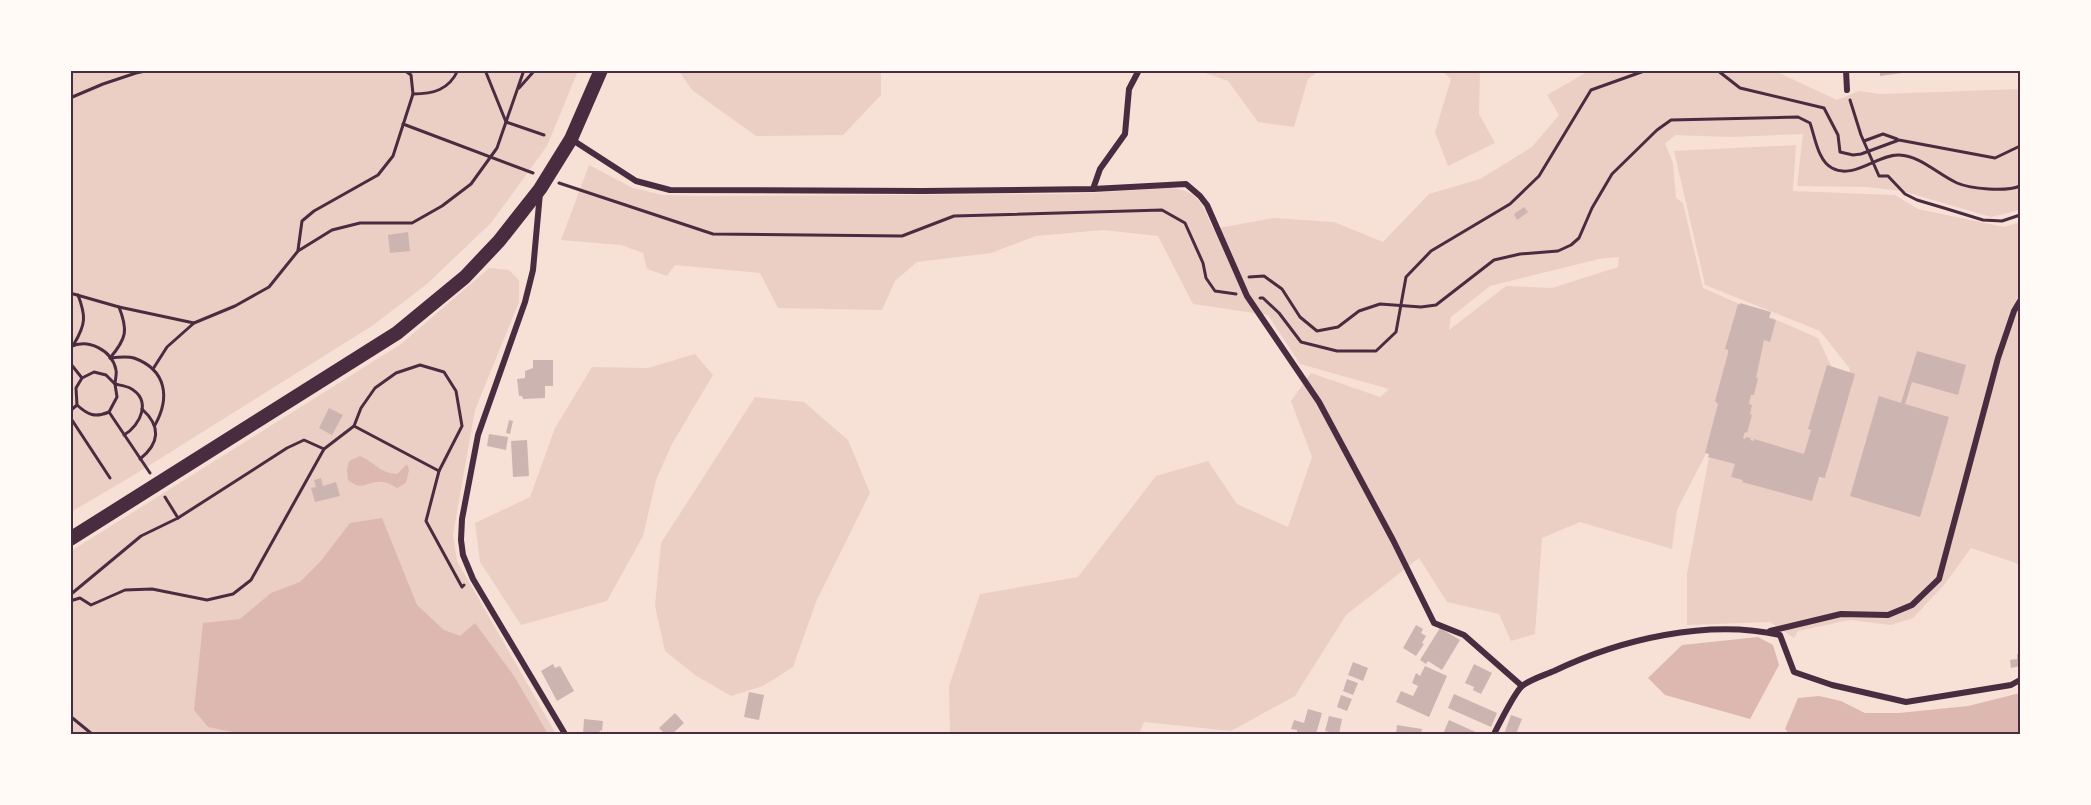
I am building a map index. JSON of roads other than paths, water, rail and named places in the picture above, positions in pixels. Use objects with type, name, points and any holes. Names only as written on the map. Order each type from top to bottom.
[{"type":"main road","points":[[70,539],[397,333],[465,276],[499,241],[571,139],[601,70]]},
{"type":"street","points":[[1093,189],[1100,169],[1125,134],[1129,88],[1139,70]]},
{"type":"street","points":[[1846,70],[1847,90]]},
{"type":"street","points":[[571,139],[636,181],[670,190],[923,191],[1093,189],[1186,184],[1207,205],[1247,296],[1319,402],[1393,540],[1434,623],[1464,635],[1522,686]]},
{"type":"street","points":[[543,181],[533,270],[525,302],[478,435],[462,519],[461,540],[463,555],[473,579],[565,735]]},
{"type":"street","points":[[1766,632],[1842,614],[1888,615],[1912,604],[1939,579],[1998,358],[2014,311],[2020,301]]},
{"type":"street","points":[[1494,735],[1522,686],[1585,656],[1635,641],[1706,629],[1752,629],[1780,635],[1794,672],[1832,685],[1906,702],[2011,685],[2020,681]]}]
